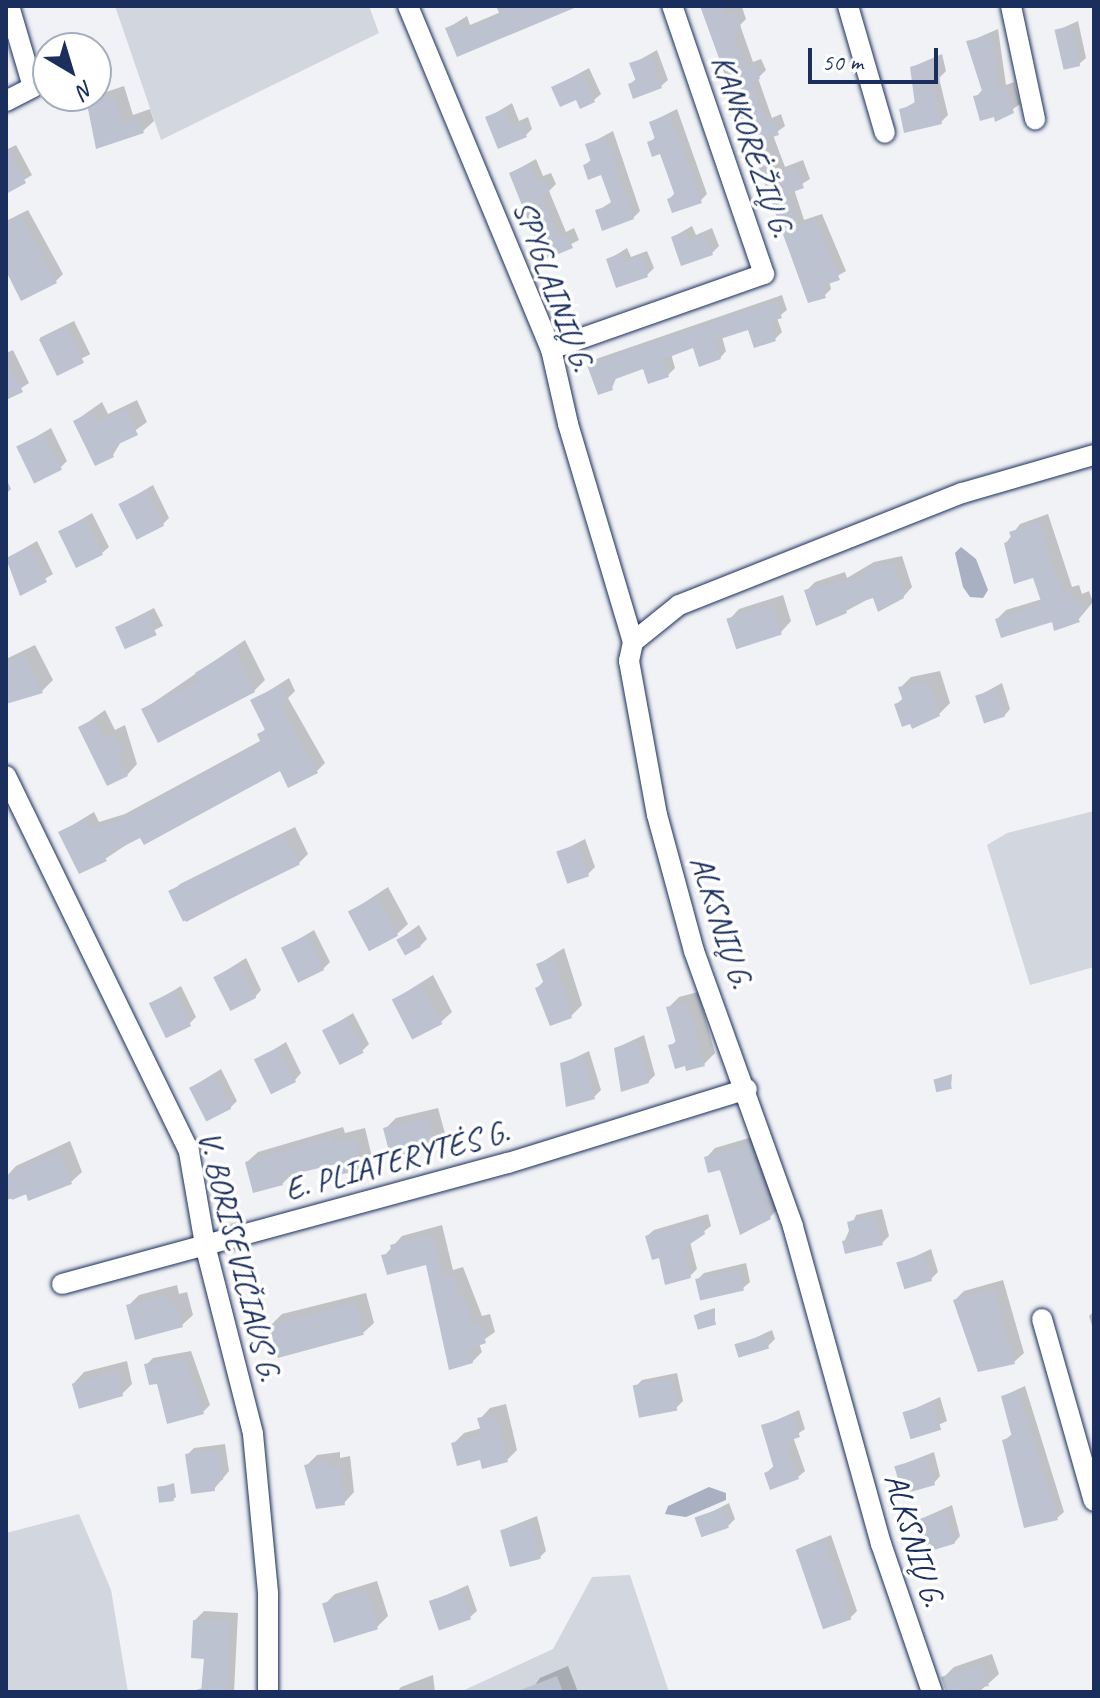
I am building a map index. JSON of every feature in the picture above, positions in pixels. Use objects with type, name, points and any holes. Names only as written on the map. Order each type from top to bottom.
[{"type":"street","points":[[6,101],[33,87],[9,6]]},
{"type":"street","name":"SPYGLAINIŲ G.","points":[[408,6],[551,349],[568,424],[633,642]]},
{"type":"street","name":"KANKORĖŽIŲ G.","points":[[551,349],[764,274],[672,6]]},
{"type":"street","points":[[848,6],[885,133]]},
{"type":"street","points":[[1011,6],[1035,119]]},
{"type":"street","points":[[633,642],[679,605],[962,493],[1094,455]]},
{"type":"street","name":"ALKSNIŲ G.","points":[[633,642],[628,679],[657,815],[694,951],[747,1089],[793,1226],[881,1544],[932,1692]]},
{"type":"street","name":"V. BORISEVIČIAUS G.","points":[[6,776],[189,1152],[205,1245],[253,1434],[268,1593],[268,1692]]},
{"type":"street","name":"E. PLIATERYTĖS G.","points":[[62,1284],[508,1163],[747,1089]]},
{"type":"street","points":[[1042,1319],[1094,1501]]},
{"type":"shaded area","points":[[115,6],[369,6],[379,33],[161,140]]},
{"type":"shaded area","points":[[1094,811],[1094,967],[1030,985],[987,845],[1007,833]]},
{"type":"shaded area","points":[[79,1514],[111,1590],[128,1692],[6,1692],[6,1533]]},
{"type":"shaded area","points":[[630,1575],[669,1692],[460,1692],[553,1649],[592,1577]]},
{"type":"water","points":[[961,547],[976,559],[988,590],[983,598],[970,597],[963,587],[955,553]]},
{"type":"water","points":[[709,1487],[726,1493],[726,1500],[686,1517],[665,1514],[668,1506]]},
{"type":"building","points":[[496,6],[579,6],[457,57],[445,28],[460,22],[463,30],[500,15]]},
{"type":"building","points":[[700,6],[724,6],[727,16],[735,12],[741,27],[733,30],[746,67],[755,64],[760,79],[751,82],[766,123],[774,120],[779,135],[766,139],[778,172],[796,166],[804,188],[787,194],[798,225],[815,219],[840,280],[822,286],[826,298],[808,303]]},
{"type":"building","points":[[1071,26],[1080,66],[1064,70],[1054,30]]},
{"type":"building","points":[[992,35],[999,90],[1007,88],[1014,113],[995,122],[994,117],[980,121],[973,96],[983,94],[966,41]]},
{"type":"building","points":[[651,56],[662,88],[633,99],[628,84],[636,81],[629,63]]},
{"type":"building","points":[[935,60],[940,80],[932,82],[942,124],[904,133],[899,109],[915,105],[910,67]]},
{"type":"building","points":[[582,73],[595,102],[580,109],[576,100],[560,107],[551,87]]},
{"type":"building","points":[[112,95],[123,124],[139,118],[144,133],[96,149],[89,112],[112,112]]},
{"type":"building","points":[[505,109],[513,126],[521,123],[527,137],[498,149],[485,117]]},
{"type":"building","points":[[670,114],[702,203],[672,213],[667,199],[675,196],[660,154],[652,157],[647,142],[655,139],[649,122]]},
{"type":"building","points":[[606,137],[634,219],[602,231],[595,210],[612,205],[601,175],[588,180],[583,165],[591,162],[585,144]]},
{"type":"building","points":[[6,144],[26,183],[6,194]]},
{"type":"building","points":[[529,164],[536,181],[544,178],[550,193],[542,196],[559,237],[567,234],[573,248],[544,260],[509,173]]},
{"type":"building","points":[[21,215],[57,283],[21,301],[6,271],[6,223]]},
{"type":"building","points":[[686,231],[689,240],[705,234],[713,255],[681,266],[671,237]]},
{"type":"building","points":[[621,253],[624,262],[641,256],[648,277],[616,288],[606,259]]},
{"type":"building","points":[[776,301],[782,318],[770,322],[776,341],[754,348],[748,330],[714,341],[721,359],[699,367],[693,348],[664,359],[669,377],[648,384],[643,369],[610,381],[613,390],[598,395],[587,365]]},
{"type":"building","points":[[66,326],[84,363],[57,376],[39,339]]},
{"type":"building","points":[[6,356],[23,392],[6,400]]},
{"type":"building","points":[[126,409],[138,435],[110,448],[114,457],[95,466],[73,421],[91,412],[97,423]]},
{"type":"building","points":[[44,433],[62,470],[34,483],[16,447]]},
{"type":"building","points":[[146,490],[164,526],[137,540],[118,504]]},
{"type":"building","points":[[85,518],[103,555],[76,568],[58,531]]},
{"type":"building","points":[[1039,522],[1063,595],[1070,592],[1073,602],[1080,599],[1085,612],[1077,615],[1080,622],[1054,631],[1052,622],[1001,638],[995,619],[1042,604],[1033,578],[1014,584],[1004,543],[1012,540],[1009,532]]},
{"type":"building","points":[[30,546],[47,582],[20,596],[6,558]]},
{"type":"building","points":[[893,564],[904,598],[878,612],[873,598],[845,607],[847,613],[816,626],[804,590],[865,576],[863,570]]},
{"type":"building","points":[[772,604],[782,634],[736,649],[726,619]]},
{"type":"building","points":[[147,613],[157,635],[125,649],[115,627]]},
{"type":"building","points":[[234,649],[255,692],[158,743],[141,709],[199,681],[195,673]]},
{"type":"building","points":[[24,654],[43,693],[6,704],[6,663]]},
{"type":"building","points":[[929,681],[940,716],[912,729],[910,724],[902,727],[894,704],[903,701],[898,687]]},
{"type":"building","points":[[281,685],[288,701],[280,705],[318,773],[288,788],[280,771],[144,845],[140,838],[104,856],[107,861],[79,874],[58,832],[85,819],[90,829],[115,822],[261,743],[257,734],[265,730],[250,700]]},
{"type":"building","points":[[996,689],[1005,717],[984,723],[975,696]]},
{"type":"building","points":[[94,719],[104,739],[114,734],[123,752],[117,755],[128,776],[107,786],[78,727]]},
{"type":"building","points":[[285,834],[300,865],[183,922],[168,891]]},
{"type":"building","points":[[578,844],[589,876],[567,884],[556,851]]},
{"type":"building","points":[[377,896],[398,936],[369,951],[348,911]]},
{"type":"building","points":[[412,931],[421,947],[405,955],[396,940]]},
{"type":"building","points":[[307,935],[324,970],[298,983],[281,948]]},
{"type":"building","points":[[554,957],[572,1018],[550,1026],[535,988],[544,984],[536,964]]},
{"type":"building","points":[[239,964],[256,998],[230,1011],[213,977]]},
{"type":"building","points":[[422,984],[442,1024],[412,1040],[392,999]]},
{"type":"building","points":[[174,991],[191,1026],[166,1038],[149,1003]]},
{"type":"building","points":[[687,1002],[705,1066],[686,1071],[685,1066],[675,1069],[668,1045],[676,1043],[666,1007]]},
{"type":"building","points":[[346,1018],[364,1053],[340,1065],[322,1030]]},
{"type":"building","points":[[637,1041],[649,1083],[621,1092],[614,1048]]},
{"type":"building","points":[[279,1047],[296,1082],[271,1094],[254,1059]]},
{"type":"building","points":[[583,1056],[595,1099],[566,1107],[560,1063]]},
{"type":"building","points":[[214,1075],[231,1109],[206,1122],[189,1088]]},
{"type":"building","points":[[949,1076],[952,1089],[936,1092],[933,1080]]},
{"type":"building","points":[[428,1117],[436,1149],[402,1157],[401,1152],[390,1155],[383,1128]]},
{"type":"building","points":[[332,1136],[334,1143],[355,1138],[362,1170],[338,1175],[336,1164],[294,1174],[282,1181],[283,1185],[253,1193],[245,1162]]},
{"type":"building","points":[[750,1144],[769,1199],[765,1200],[771,1219],[740,1235],[720,1170],[708,1173],[704,1157]]},
{"type":"building","points":[[59,1151],[72,1184],[28,1201],[26,1194],[12,1200],[6,1176]]},
{"type":"building","points":[[875,1214],[883,1245],[845,1254],[842,1241],[851,1239],[847,1222]]},
{"type":"building","points":[[701,1220],[705,1234],[684,1248],[691,1278],[665,1285],[659,1258],[652,1260],[645,1236]]},
{"type":"building","points":[[432,1234],[443,1278],[454,1276],[460,1299],[465,1298],[472,1325],[480,1323],[486,1343],[469,1349],[473,1363],[449,1370],[426,1265],[387,1275],[381,1255],[392,1253],[390,1245]]},
{"type":"building","points":[[924,1254],[932,1281],[904,1289],[896,1262]]},
{"type":"building","points":[[739,1269],[744,1290],[700,1301],[695,1279]]},
{"type":"building","points":[[994,1288],[1015,1364],[978,1372],[953,1300]]},
{"type":"building","points":[[166,1294],[169,1304],[176,1302],[183,1327],[135,1340],[126,1305]]},
{"type":"building","points":[[355,1302],[364,1335],[278,1358],[269,1325]]},
{"type":"building","points":[[712,1310],[716,1324],[698,1330],[694,1315]]},
{"type":"building","points":[[765,1335],[769,1348],[738,1358],[734,1344]]},
{"type":"building","points":[[184,1357],[204,1414],[167,1424],[157,1384],[149,1385],[144,1364]]},
{"type":"building","points":[[116,1371],[123,1396],[79,1409],[72,1384]]},
{"type":"building","points":[[671,1378],[677,1410],[639,1418],[633,1385]]},
{"type":"building","points":[[1018,1391],[1058,1520],[1024,1528],[1002,1440],[1012,1437],[1001,1396]]},
{"type":"building","points":[[933,1403],[941,1430],[911,1439],[902,1412]]},
{"type":"building","points":[[495,1414],[508,1462],[482,1469],[480,1460],[457,1466],[451,1443],[482,1435],[477,1418]]},
{"type":"building","points":[[793,1415],[800,1437],[785,1442],[799,1479],[770,1490],[764,1473],[774,1469],[761,1425]]},
{"type":"building","points":[[219,1449],[223,1480],[214,1481],[215,1491],[191,1494],[185,1454]]},
{"type":"building","points":[[927,1457],[935,1485],[902,1494],[894,1466]]},
{"type":"building","points":[[329,1461],[330,1467],[339,1466],[345,1505],[316,1509],[304,1465]]},
{"type":"building","points":[[172,1485],[174,1501],[159,1503],[157,1487]]},
{"type":"building","points":[[722,1508],[729,1528],[701,1537],[695,1517]]},
{"type":"building","points":[[945,1511],[955,1544],[929,1551],[919,1519]]},
{"type":"building","points":[[531,1522],[541,1559],[510,1567],[500,1530]]},
{"type":"building","points":[[824,1540],[851,1619],[823,1629],[796,1550]]},
{"type":"building","points":[[366,1590],[378,1629],[334,1643],[322,1603]]},
{"type":"building","points":[[461,1590],[471,1619],[439,1630],[429,1601]]},
{"type":"building","points":[[193,1620],[230,1621],[227,1692],[201,1692],[204,1659],[191,1658]]},
{"type":"building","points":[[981,1664],[989,1686],[946,1692],[941,1677]]},
{"type":"building","points":[[557,1676],[563,1692],[518,1692],[518,1691]]}]
